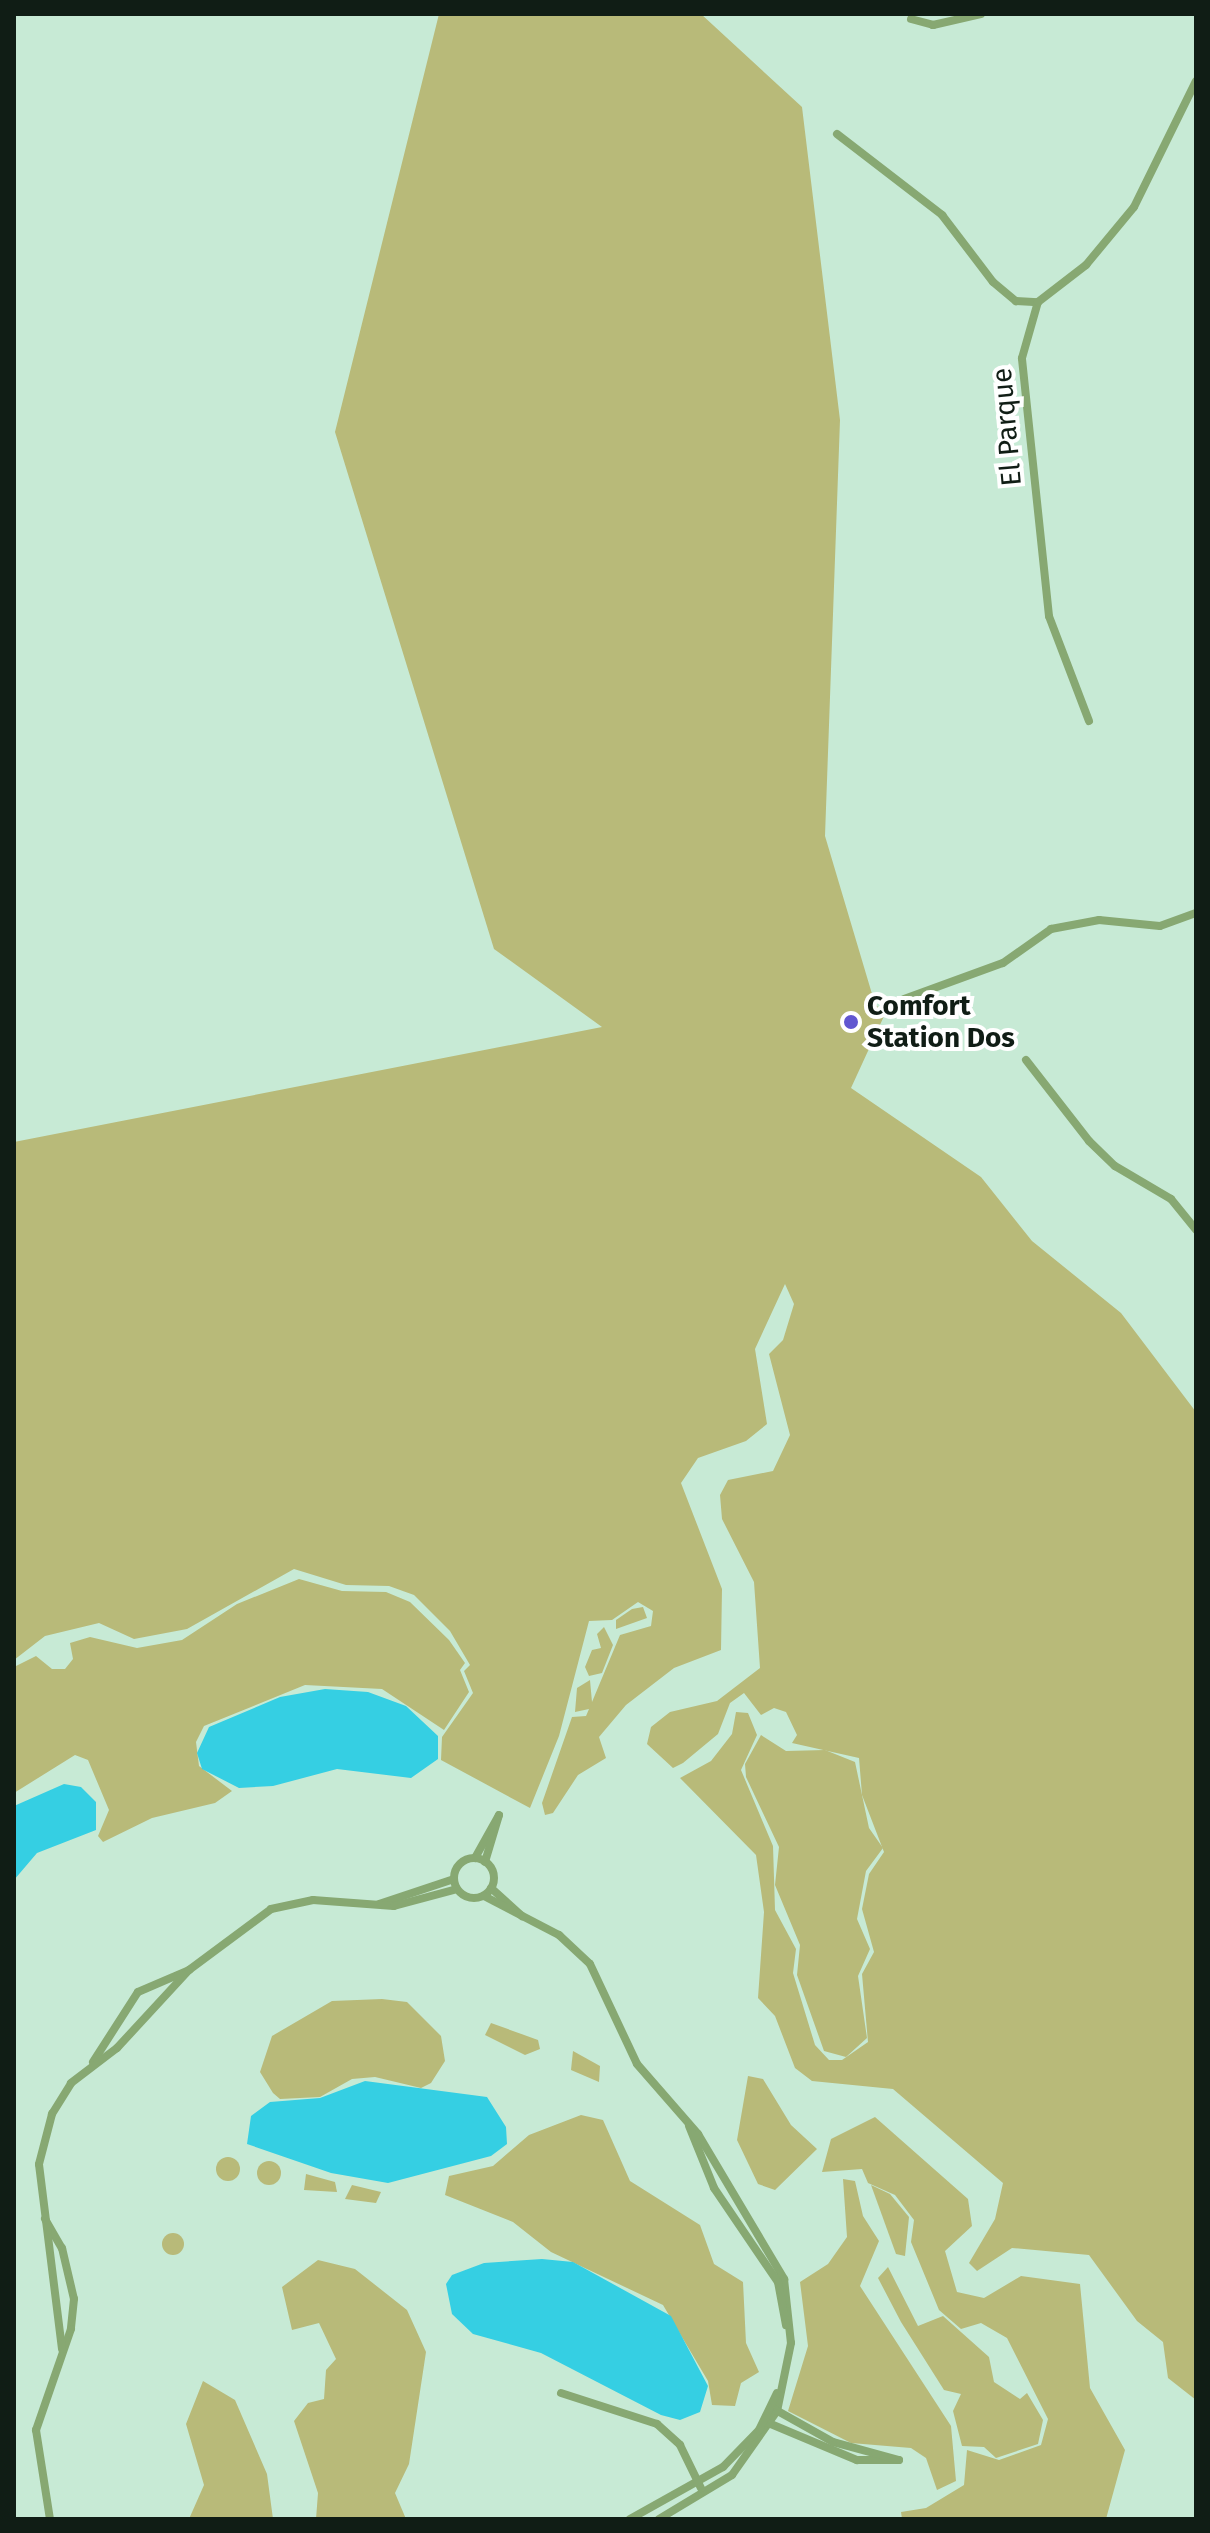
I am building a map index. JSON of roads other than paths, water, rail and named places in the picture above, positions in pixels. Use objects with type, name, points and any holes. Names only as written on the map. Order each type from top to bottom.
[{"type":"street","points":[[911,19],[933,25],[981,14]]},
{"type":"street","points":[[837,134],[942,215],[1004,291],[1038,302],[1086,265],[1134,207],[1196,81]]},
{"type":"street","name":"El Parque","points":[[1038,302],[1022,358],[1038,528],[1049,616],[1089,721]]},
{"type":"street","points":[[904,999],[1003,963],[1051,929],[1115,920],[1160,926],[1196,913]]},
{"type":"street","points":[[1026,1060],[1089,1141],[1115,1166],[1171,1199],[1196,1230]]},
{"type":"street","points":[[457,1889],[454,1879],[459,1865],[475,1858],[499,1815],[485,1862],[491,1888],[522,1917]]},
{"type":"street","points":[[475,1858],[485,1862]]},
{"type":"street","points":[[379,1904],[454,1879]]},
{"type":"street","points":[[484,1896],[491,1888]]},
{"type":"street","points":[[62,2349],[44,2218],[43,2139],[62,2097],[92,2064],[189,1970],[281,1906],[323,1900],[379,1904],[457,1889],[484,1896],[582,1954],[637,2064],[689,2126],[714,2188],[780,2291],[786,2358],[774,2409],[767,2423],[743,2464],[707,2494],[659,2519]]},
{"type":"street","points":[[92,2064],[126,2006],[152,1983],[189,1970]]},
{"type":"street","points":[[126,2006],[143,2017]]},
{"type":"street","points":[[44,2218],[72,2285],[73,2314],[35,2446],[50,2519]]},
{"type":"street","points":[[561,2393],[657,2424],[680,2445],[707,2494]]},
{"type":"street","points":[[767,2423],[828,2451],[857,2460],[899,2460],[833,2442],[774,2409]]},
{"type":"street","points":[[630,2519],[699,2484],[767,2423]]},
{"type":"street","points":[[828,2451],[833,2442]]},
{"type":"water","points":[[325,1689],[368,1692],[406,1706],[438,1736],[438,1759],[411,1778],[337,1769],[273,1786],[239,1788],[202,1769],[197,1753],[209,1727],[280,1697]]},
{"type":"water","points":[[64,1784],[81,1787],[96,1802],[96,1830],[37,1853],[14,1880],[14,1806]]},
{"type":"water","points":[[365,2081],[487,2097],[506,2127],[507,2144],[491,2156],[388,2183],[331,2173],[247,2144],[251,2116],[270,2102],[320,2098]]},
{"type":"water","points":[[542,2259],[573,2262],[671,2316],[708,2386],[700,2412],[680,2420],[661,2415],[541,2353],[473,2334],[452,2314],[446,2284],[452,2275],[484,2263]]},
{"type":"place","name":"Comfort Station Dos","points":[[851,1022]]}]
